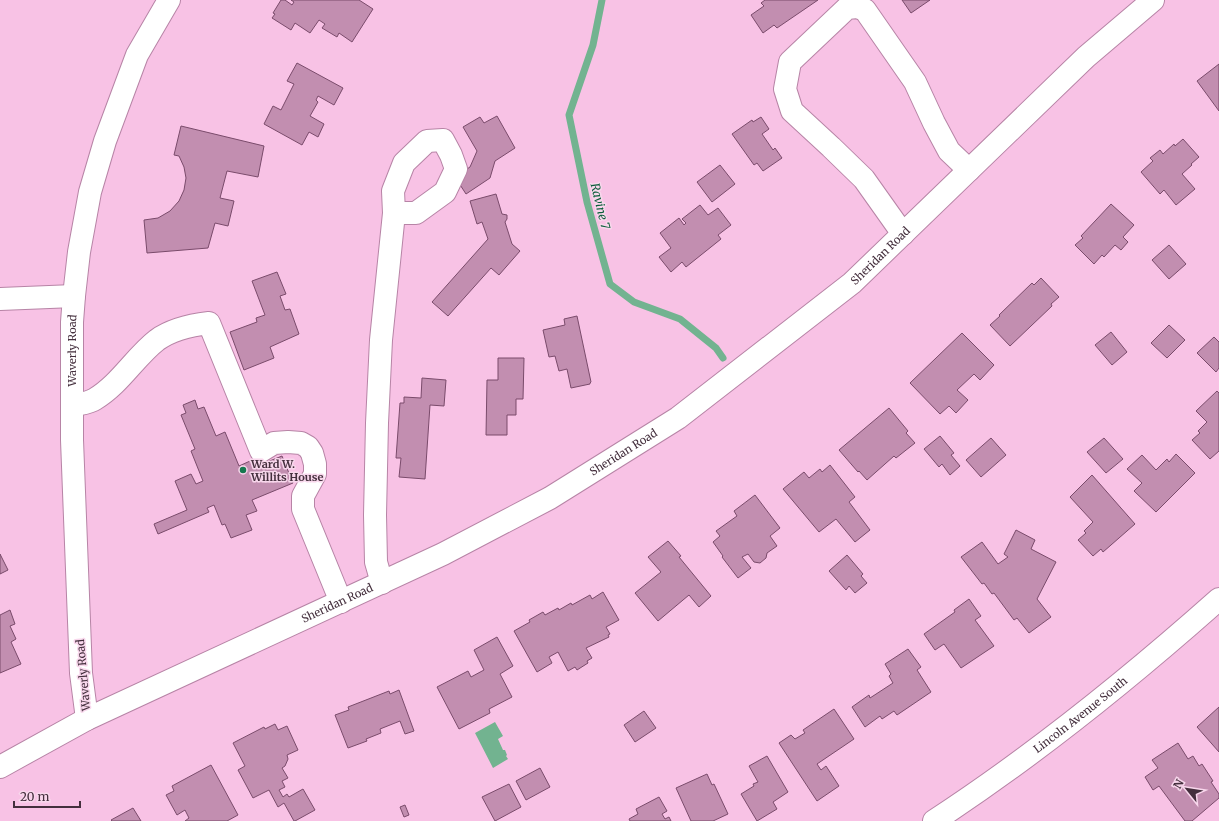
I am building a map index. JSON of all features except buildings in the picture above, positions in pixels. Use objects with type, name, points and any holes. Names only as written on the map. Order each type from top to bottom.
[{"type":"street","name":"Waverly Road","points":[[87,719],[82,673],[72,440],[72,322],[79,252],[90,192],[105,141],[137,55],[169,0]]},
{"type":"street","name":"Sheridan Road","points":[[0,767],[87,719],[443,554],[550,498],[678,418],[852,283],[1086,57],[1153,0]]},
{"type":"street","points":[[903,234],[864,179],[792,111],[786,89],[790,62],[847,8],[857,7],[865,10],[915,82],[949,151],[969,170]]},
{"type":"street","points":[[382,583],[376,562],[375,515],[377,423],[382,340],[394,213]]},
{"type":"street","points":[[0,299],[74,296]]},
{"type":"street","points":[[72,406],[94,400],[123,376],[158,339],[171,332],[192,325],[209,323],[261,451],[274,443],[288,442],[301,443],[308,447],[312,453],[315,464],[315,474],[303,496],[303,509],[340,602]]},
{"type":"street","name":"Lincoln Avenue South","points":[[934,821],[970,798],[1073,723],[1219,599]]},
{"type":"shaded area","points":[[495,722],[503,736],[498,739],[503,750],[505,750],[508,759],[493,768],[475,733]]},
{"type":"waterway","name":"Ravine 7","points":[[602,0],[593,45],[569,115],[587,202],[610,284],[634,302],[680,319],[716,348],[723,358]]},
{"type":"place","name":"Ward W. Willits House","points":[[243,470]]}]
